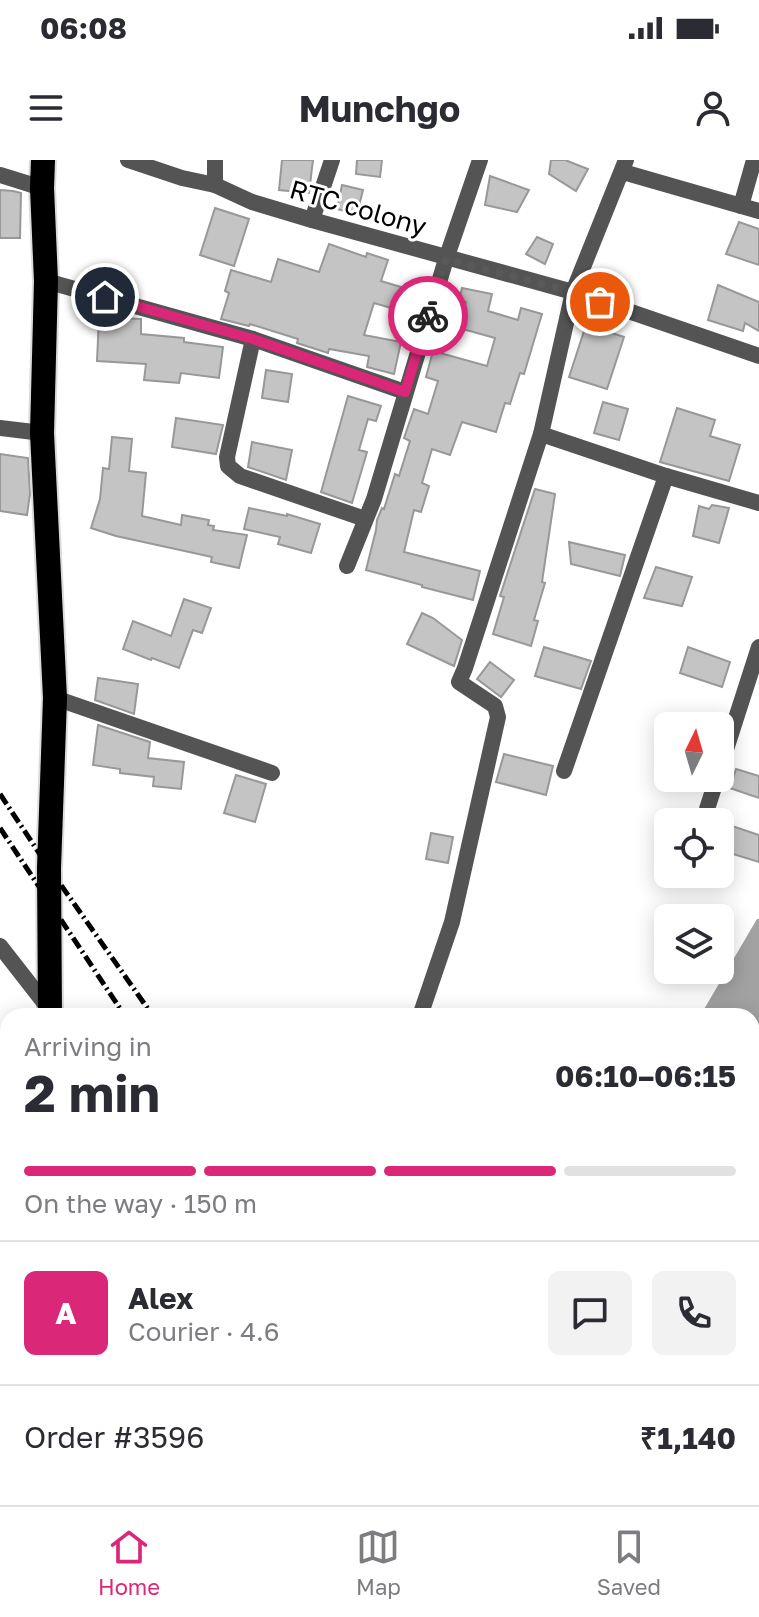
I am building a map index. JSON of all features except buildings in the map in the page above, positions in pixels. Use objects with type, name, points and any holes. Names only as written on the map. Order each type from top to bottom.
[{"type":"highway","points":[[43,160],[46,281],[42,433],[55,698],[49,868],[50,1008]]},
{"type":"street","name":"RTC colony","points":[[128,160],[215,185],[252,202],[312,220],[573,292],[759,356]]},
{"type":"street","points":[[215,160],[215,185]]},
{"type":"street","points":[[312,220],[332,160]]},
{"type":"street","points":[[347,566],[374,499],[446,259],[480,160]]},
{"type":"street","points":[[741,206],[754,160]]},
{"type":"street","points":[[423,1008],[452,922],[498,717],[495,706],[459,682],[541,434],[573,292],[624,166],[759,211]]},
{"type":"street","points":[[0,175],[42,188]]},
{"type":"street","points":[[46,281],[253,339],[405,392]]},
{"type":"street","points":[[253,339],[227,457],[228,466],[240,476],[365,519]]},
{"type":"street","points":[[0,428],[42,433]]},
{"type":"street","points":[[541,434],[759,503]]},
{"type":"street","points":[[564,771],[666,476]]},
{"type":"street","points":[[734,725],[759,647]]},
{"type":"street","points":[[55,698],[272,773]]},
{"type":"street","points":[[0,946],[46,1008]]},
{"type":"shaded area","points":[[757,919],[759,919],[759,1008],[705,1008],[719,984],[734,984],[734,958]]},
{"type":"railway","points":[[0,794],[147,1008]]},
{"type":"railway","points":[[0,828],[120,1008]]},
{"type":"way so far","points":[[428,316],[446,259],[600,302]]},
{"type":"route","points":[[105,297],[253,339],[405,392],[428,316]]}]
